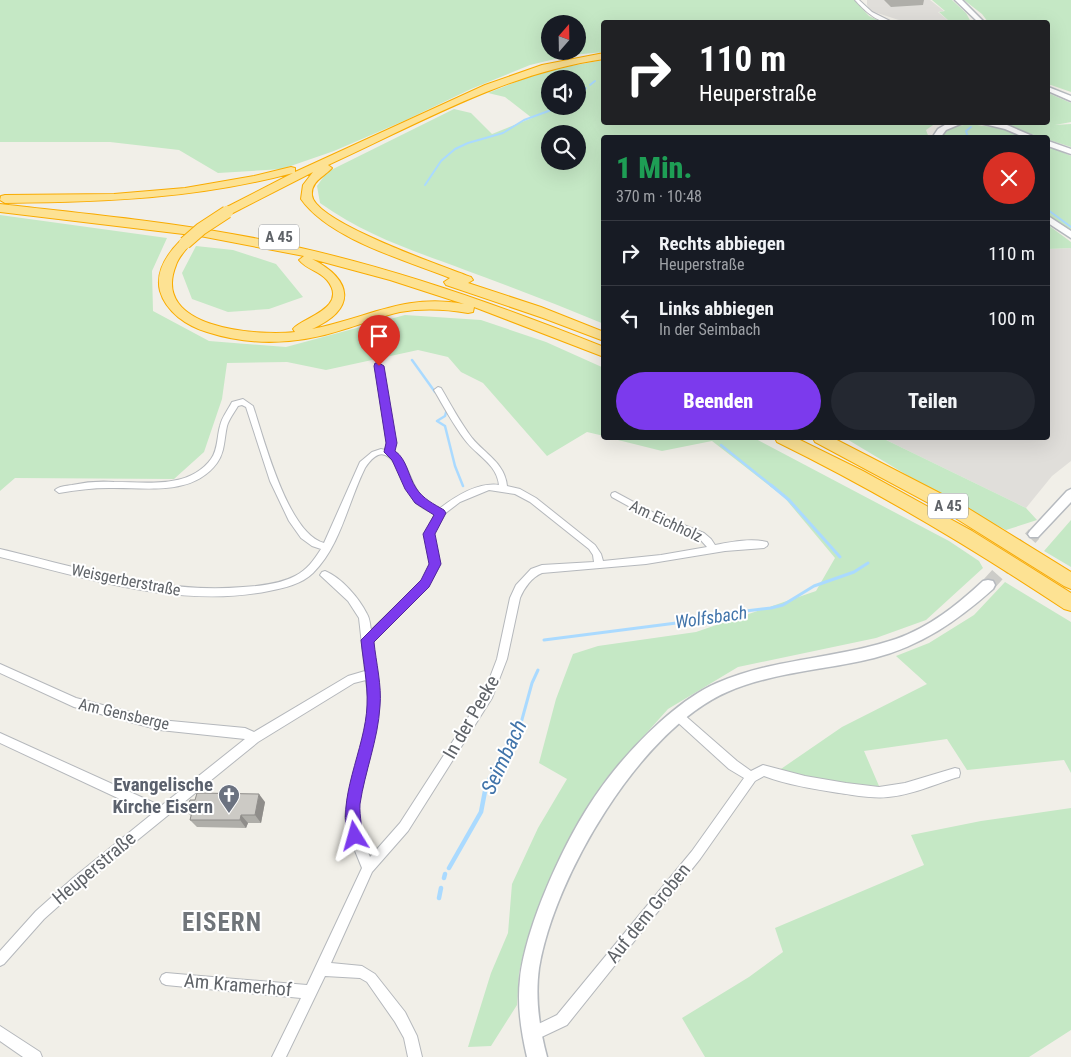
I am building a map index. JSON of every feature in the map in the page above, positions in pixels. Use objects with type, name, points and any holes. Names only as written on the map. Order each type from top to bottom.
[{"type":"highway","points":[[573,339],[470,309],[438,304],[388,311],[301,336],[260,338],[227,334],[200,325],[189,319],[173,304],[166,287],[168,269],[176,254],[185,243],[201,229],[227,212],[264,192],[512,77],[556,64],[601,56]]},
{"type":"highway","points":[[2,201],[138,198],[181,193],[236,184],[284,172],[358,148]]},
{"type":"highway","points":[[358,148],[323,170],[308,186],[307,198],[318,212],[336,225],[360,237],[545,314]]},
{"type":"highway","name":"A 45","points":[[2,201],[266,244],[346,264],[462,298],[601,351]]},
{"type":"highway","name":"A 45","points":[[2,201],[150,216],[272,235],[406,268],[545,314],[601,336]]},
{"type":"highway","points":[[260,338],[286,333],[314,323],[332,309],[338,300],[339,291],[334,279],[323,269],[266,244]]},
{"type":"highway","name":"A 45","points":[[787,440],[833,462],[936,519],[1014,565],[1071,603]]},
{"type":"highway","name":"A 45","points":[[825,440],[955,509],[1071,581]]},
{"type":"main road","points":[[958,0],[979,20]]},
{"type":"main road","points":[[1050,90],[1071,99]]},
{"type":"main road","points":[[938,135],[940,130],[952,125]]},
{"type":"main road","points":[[995,125],[1026,135]]},
{"type":"main road","points":[[1050,144],[1071,152]]},
{"type":"main road","points":[[1050,220],[1071,235]]},
{"type":"main road","points":[[1034,534],[1071,494]]},
{"type":"main road","points":[[537,1057],[527,994],[531,964],[550,903],[566,867],[604,796],[647,744],[678,716],[704,697],[739,680],[890,646],[924,633],[960,610],[988,585]]},
{"type":"street","points":[[858,0],[870,13],[886,20]]},
{"type":"street","points":[[379,366],[391,443],[389,452],[397,457],[410,489],[419,500],[440,513]]},
{"type":"street","points":[[438,390],[469,441],[498,468],[503,480],[503,489]]},
{"type":"street","points":[[59,490],[97,485],[166,485],[186,480],[203,471],[213,462],[220,450],[225,422],[236,404],[243,402],[249,406],[263,452],[300,530],[313,544],[326,547]]},
{"type":"street","name":"Weisgerberstraße","points":[[0,553],[159,588],[212,593],[241,592],[290,582],[305,575],[315,565],[326,547],[365,461],[372,455],[389,452]]},
{"type":"street","points":[[367,640],[425,584],[431,574],[435,564],[429,534],[440,513],[471,493],[488,487],[517,492],[533,500],[592,547],[597,554],[599,564]]},
{"type":"street","name":"Am Eichholz","points":[[615,496],[653,516],[701,535],[708,540],[713,549]]},
{"type":"street","name":"In der Peeke","points":[[279,1057],[322,970],[368,868],[408,820],[488,695],[502,659],[515,598],[524,581],[534,572],[542,569],[661,559],[733,544],[764,544]]},
{"type":"street","points":[[324,575],[332,579],[351,598],[364,617],[372,674],[374,705],[366,752],[354,797],[351,817],[355,836],[368,868]]},
{"type":"street","name":"Am Gensberge","points":[[0,668],[74,702],[160,725],[245,733],[254,738]]},
{"type":"street","name":"Heuperstraße","points":[[0,960],[40,915],[161,812],[254,738],[352,679],[372,674]]},
{"type":"street","points":[[678,716],[734,765],[751,777],[763,770],[770,774],[802,780],[873,792],[888,792],[955,773]]},
{"type":"street","points":[[0,738],[161,812]]},
{"type":"street","name":"Auf dem Groben","points":[[532,1035],[562,1020],[696,855],[751,777]]},
{"type":"street","points":[[322,970],[362,972],[371,978],[400,1017],[410,1036],[415,1057]]},
{"type":"street","name":"Am Kramerhof","points":[[166,979],[311,992]]},
{"type":"street","points":[[0,1033],[35,1057]]},
{"type":"shaded area","points":[[867,0],[930,0],[944,11],[938,12],[948,20],[899,20],[871,11],[867,5]]},
{"type":"shaded area","points":[[1071,248],[1071,461],[1052,476],[1026,508],[886,440],[1050,440],[1050,249]]},
{"type":"green space","points":[[0,0],[854,0],[869,16],[878,20],[601,20],[601,52],[586,54],[586,15],[541,15],[541,60],[551,60],[530,65],[471,89],[334,151],[282,169],[218,173],[179,150],[110,142],[0,142]]},
{"type":"green space","points":[[932,0],[952,0],[966,13],[970,20],[948,20],[939,12],[945,11]]},
{"type":"green space","points":[[964,0],[1071,0],[1071,92],[1050,85],[1050,20],[986,20]]},
{"type":"green space","points":[[601,61],[601,125],[933,125],[926,130],[928,135],[601,135],[601,323],[390,241],[355,225],[320,203],[317,186],[327,172],[454,109],[471,113],[492,134],[532,118],[505,97],[488,93],[541,72],[541,115],[586,115],[586,70],[549,70]]},
{"type":"green space","points":[[1050,94],[1071,103],[1071,122],[1055,125],[1071,124],[1071,147],[1050,140],[1050,135],[1034,135],[1004,125],[1050,125]]},
{"type":"green space","points":[[961,125],[1000,128],[1020,135],[944,135],[951,127]]},
{"type":"green space","points":[[1050,147],[1071,156],[1071,231],[1050,217]]},
{"type":"green space","points":[[0,215],[167,238],[152,271],[153,311],[209,341],[286,347],[405,315],[481,320],[546,342],[601,367],[601,435],[587,432],[547,456],[483,383],[461,372],[448,357],[418,350],[326,370],[287,362],[227,363],[222,399],[204,452],[174,479],[15,478],[0,491]]},
{"type":"green space","points":[[1050,226],[1071,242],[1071,248],[1050,249]]},
{"type":"green space","points":[[196,246],[233,250],[276,264],[303,297],[269,309],[228,312],[192,299],[182,273]]},
{"type":"green space","points":[[618,440],[758,440],[949,541],[979,561],[983,568],[926,620],[876,638],[738,667],[668,709],[608,776],[574,828],[526,943],[519,973],[517,1005],[491,1046],[468,1047],[491,973],[508,933],[512,884],[538,828],[567,779],[539,763],[556,699],[573,654],[598,646],[696,632],[816,591],[835,558],[784,497],[712,441],[662,451]]},
{"type":"green space","points":[[848,440],[886,440],[1026,508],[1037,520],[1006,530],[947,499]]},
{"type":"green space","points":[[1071,520],[1071,567],[1044,551]]},
{"type":"green space","points":[[1005,582],[1071,622],[1071,773],[1064,760],[967,770],[947,739],[864,751],[879,786],[850,785],[778,771],[842,727],[927,684],[896,656],[929,643],[974,615]]},
{"type":"green space","points":[[1071,808],[1071,1030],[1029,1057],[705,1057],[682,1018],[749,977],[783,952],[775,928],[924,865],[911,835],[981,821]]},
{"type":"building","name":"Evangelische Kirche Eisern","points":[[197,793],[259,794],[255,815],[241,815],[240,820],[190,820],[192,812],[187,812],[190,800],[195,800]]},
{"type":"waterway","points":[[590,85],[595,81]]},
{"type":"waterway","points":[[425,185],[441,161],[455,149],[468,143],[503,133],[524,120],[541,114]]},
{"type":"waterway","name":"Wolfsbach","points":[[967,135],[966,131],[971,127]]},
{"type":"waterway","name":"Wolfsbach","points":[[1050,211],[1071,227]]},
{"type":"waterway","name":"Seimbach","points":[[412,360],[435,392]]},
{"type":"waterway","name":"Seimbach","points":[[447,409],[445,416],[437,421],[445,426],[455,466],[463,486]]},
{"type":"waterway","points":[[721,445],[772,486]]},
{"type":"waterway","points":[[771,485],[789,500],[840,557]]},
{"type":"waterway","name":"Wolfsbach","points":[[544,640],[692,621],[721,614],[771,608],[783,605],[814,586],[854,572],[868,563]]},
{"type":"waterway","name":"Seimbach","points":[[515,739],[532,683],[538,670]]},
{"type":"waterway","name":"Seimbach","points":[[449,868],[481,812],[486,786],[490,778],[515,738]]},
{"type":"waterway","name":"Seimbach","points":[[444,878],[445,874]]},
{"type":"waterway","name":"Seimbach","points":[[439,898],[441,888]]},
{"type":"tunnel","points":[[988,585],[1034,534]]},
{"type":"place","name":"Evangelische Kirche Eisern","points":[[229,814]]},
{"type":"district","name":"EISERN","points":[[222,922]]},
{"type":"route","points":[[355,836],[351,817],[354,797],[363,767],[374,705],[367,640],[425,584],[431,574],[435,564],[434,552],[429,542],[429,534],[440,513],[419,500],[410,489],[397,457],[389,452],[391,443],[379,366]]}]
